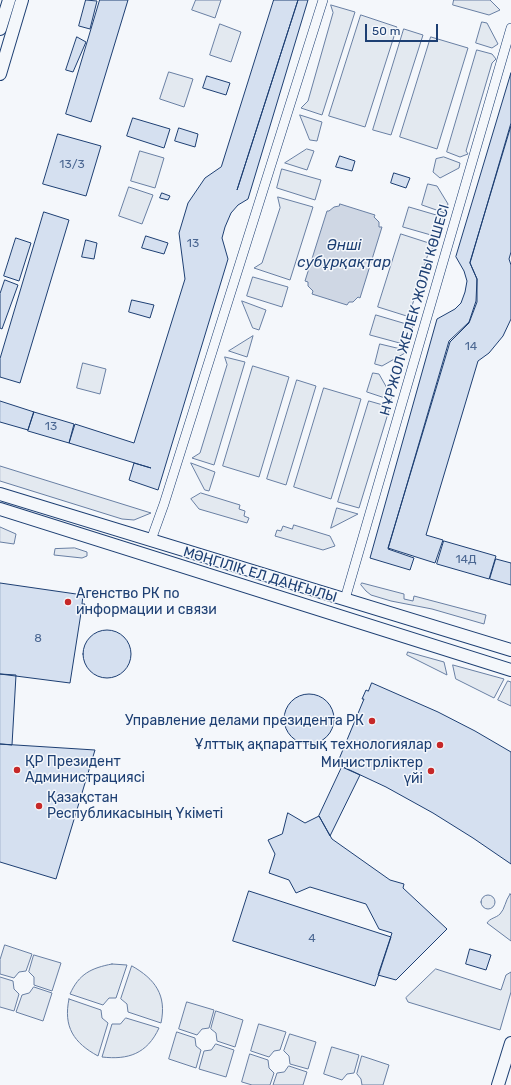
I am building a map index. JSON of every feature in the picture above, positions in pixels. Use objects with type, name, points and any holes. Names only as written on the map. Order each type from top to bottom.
[{"type":"main road","points":[[0,29],[9,0]]},
{"type":"main road","points":[[0,74],[22,0]]},
{"type":"main road","name":"МӘҢГІЛІК ЕЛ ДАҢҒЫЛЫ","points":[[0,494],[511,650]]},
{"type":"main road","name":"МӘҢГІЛІК ЕЛ ДАҢҒЫЛЫ","points":[[0,509],[511,670]]},
{"type":"main road","points":[[498,1085],[511,1043]]},
{"type":"street","points":[[151,540],[323,0]]},
{"type":"street","name":"НҰРЖОЛ ЖЕЛЕК ЖОЛЫ КӨШЕСІ","points":[[345,599],[511,28]]},
{"type":"shaded area","points":[[196,0],[221,0],[215,18],[192,10]]},
{"type":"shaded area","points":[[454,0],[490,0],[500,10],[489,15],[453,5]]},
{"type":"shaded area","points":[[331,5],[355,12],[322,115],[301,108],[308,101],[333,13]]},
{"type":"shaded area","points":[[361,15],[397,27],[365,127],[329,116]]},
{"type":"shaded area","points":[[482,22],[487,23],[498,44],[492,48],[476,43]]},
{"type":"shaded area","points":[[220,24],[241,32],[231,62],[210,55]]},
{"type":"shaded area","points":[[404,29],[423,35],[391,135],[373,130]]},
{"type":"shaded area","points":[[431,37],[468,48],[437,149],[400,137]]},
{"type":"shaded area","points":[[477,50],[492,54],[496,59],[492,63],[466,151],[468,154],[460,157],[447,152]]},
{"type":"shaded area","points":[[169,72],[193,79],[184,107],[160,99]]},
{"type":"shaded area","points":[[300,115],[322,122],[317,141],[310,140]]},
{"type":"shaded area","points":[[307,149],[314,151],[307,170],[285,163]]},
{"type":"shaded area","points":[[140,151],[164,158],[155,188],[131,181]]},
{"type":"shaded area","points":[[444,157],[460,163],[459,168],[440,178],[433,172],[436,159]]},
{"type":"shaded area","points":[[282,169],[321,180],[315,200],[277,188]]},
{"type":"shaded area","points":[[428,184],[437,186],[448,204],[445,213],[422,205]]},
{"type":"shaded area","points":[[129,187],[153,195],[142,224],[119,216]]},
{"type":"shaded area","points":[[278,197],[313,207],[290,280],[254,268],[262,263],[280,208]]},
{"type":"shaded area","points":[[409,207],[443,217],[438,237],[403,227]]},
{"type":"shaded area","points":[[401,234],[435,245],[428,254],[412,306],[413,318],[378,307]]},
{"type":"shaded area","points":[[253,277],[288,287],[282,307],[247,296]]},
{"type":"shaded area","points":[[242,301],[266,310],[259,330],[253,328]]},
{"type":"shaded area","points":[[376,315],[413,326],[407,345],[370,335]]},
{"type":"shaded area","points":[[253,336],[247,357],[229,351]]},
{"type":"shaded area","points":[[380,344],[405,350],[405,353],[382,366],[375,364]]},
{"type":"shaded area","points":[[225,357],[245,362],[214,465],[192,458],[200,453],[227,365]]},
{"type":"shaded area","points":[[83,363],[106,369],[100,394],[77,388]]},
{"type":"shaded area","points":[[253,366],[289,377],[259,477],[223,466]]},
{"type":"shaded area","points":[[373,373],[379,374],[392,397],[391,400],[367,392]]},
{"type":"shaded area","points":[[297,380],[316,386],[286,485],[267,479]]},
{"type":"shaded area","points":[[324,388],[361,399],[331,499],[294,487]]},
{"type":"shaded area","points":[[369,401],[390,407],[359,508],[338,502]]},
{"type":"shaded area","points":[[191,463],[215,472],[209,491],[205,490]]},
{"type":"shaded area","points":[[0,466],[151,513],[134,520],[122,519],[0,481]]},
{"type":"shaded area","points":[[201,493],[240,505],[239,509],[245,511],[244,516],[249,518],[247,523],[199,509],[191,499]]},
{"type":"shaded area","points":[[337,508],[358,514],[331,528]]},
{"type":"shaded area","points":[[294,525],[330,536],[335,546],[323,550],[275,536],[277,530],[281,531],[283,526],[292,529]]},
{"type":"shaded area","points":[[0,527],[16,534],[14,544],[0,542]]},
{"type":"shaded area","points":[[75,548],[87,552],[87,556],[82,558],[54,555],[55,549]]},
{"type":"shaded area","points":[[362,583],[404,594],[404,599],[413,601],[414,596],[486,615],[484,624],[432,609],[391,601],[371,595],[361,585]]},
{"type":"shaded area","points":[[408,652],[444,662],[447,675],[407,655]]},
{"type":"shaded area","points":[[453,665],[504,679],[494,698],[456,679]]},
{"type":"shaded area","points":[[508,681],[511,682],[511,706],[498,700]]},
{"type":"shaded area","points":[[510,894],[511,941],[487,923],[502,912]]},
{"type":"shaded area","points":[[485,895],[491,895],[495,899],[495,905],[491,909],[485,909],[481,905],[481,899]]},
{"type":"shaded area","points":[[5,945],[32,954],[26,971],[19,972],[14,978],[0,974],[0,960]]},
{"type":"shaded area","points":[[34,955],[61,963],[52,991],[34,985],[34,977],[29,972]]},
{"type":"shaded area","points":[[112,964],[127,965],[116,998],[109,998],[103,1005],[70,994],[77,981],[86,973]]},
{"type":"shaded area","points":[[132,966],[153,982],[161,996],[161,1023],[128,1012],[127,1004],[121,999]]},
{"type":"shaded area","points":[[436,969],[501,990],[506,975],[511,972],[511,992],[500,1030],[408,1002],[406,998]]},
{"type":"shaded area","points":[[0,977],[13,981],[14,989],[19,994],[14,1011],[0,1007]]},
{"type":"shaded area","points":[[34,987],[52,993],[43,1021],[16,1012],[22,995],[29,993]]},
{"type":"shaded area","points":[[69,999],[101,1010],[102,1018],[108,1023],[98,1056],[82,1046],[72,1033],[68,1018]]},
{"type":"shaded area","points":[[187,1002],[214,1010],[209,1028],[202,1029],[197,1035],[179,1029]]},
{"type":"shaded area","points":[[216,1011],[243,1020],[235,1047],[217,1041],[216,1033],[211,1029]]},
{"type":"shaded area","points":[[126,1018],[159,1028],[149,1044],[136,1053],[120,1057],[102,1057],[112,1024],[120,1024]]},
{"type":"shaded area","points":[[259,1024],[286,1032],[280,1050],[274,1051],[269,1057],[251,1051]]},
{"type":"shaded area","points":[[177,1032],[195,1038],[196,1046],[201,1050],[196,1068],[169,1059]]},
{"type":"shaded area","points":[[290,1034],[316,1042],[308,1069],[290,1064],[289,1056],[284,1051]]},
{"type":"shaded area","points":[[216,1044],[234,1050],[226,1077],[199,1069],[204,1051],[211,1050]]},
{"type":"shaded area","points":[[332,1047],[359,1055],[354,1073],[347,1074],[342,1080],[324,1074]]},
{"type":"shaded area","points":[[250,1054],[268,1060],[269,1068],[274,1073],[270,1085],[252,1085],[242,1082]]},
{"type":"shaded area","points":[[362,1056],[389,1065],[383,1085],[362,1085],[361,1079],[357,1074]]},
{"type":"shaded area","points":[[289,1066],[307,1072],[303,1085],[273,1085],[277,1073],[284,1072]]},
{"type":"water","name":"Әнші субұрқақтар","points":[[340,204],[375,215],[374,217],[379,222],[379,227],[382,227],[360,298],[358,297],[353,302],[349,302],[347,305],[312,294],[313,291],[308,286],[308,282],[305,281],[327,211],[339,206]]},
{"type":"building","points":[[86,0],[97,1],[90,29],[79,26]]},
{"type":"building","points":[[100,0],[128,0],[91,122],[66,114]]},
{"type":"building","points":[[274,0],[308,0],[248,199],[238,205],[231,213],[225,227],[222,238],[228,259],[158,490],[129,480],[134,463],[151,468],[69,443],[75,424],[134,443],[185,279],[179,233],[188,203],[205,178],[221,167]]},
{"type":"building","points":[[77,37],[86,42],[73,72],[66,70]]},
{"type":"building","points":[[511,73],[511,123],[470,263],[477,279],[476,301],[469,322],[449,341],[388,549],[414,558],[410,570],[370,558],[437,319],[455,309],[461,303],[465,292],[467,281],[464,271],[456,257]]},
{"type":"building","points":[[207,76],[230,83],[226,95],[203,88]]},
{"type":"building","points":[[133,118],[170,129],[164,148],[127,136]]},
{"type":"building","points":[[511,126],[511,252],[509,259],[511,265],[511,319],[503,336],[489,353],[478,361],[426,535],[443,540],[435,563],[388,548],[450,342],[469,323],[477,302],[477,279],[470,263]]},
{"type":"building","points":[[179,128],[198,134],[195,147],[175,141]]},
{"type":"building","points":[[58,134],[101,146],[86,196],[43,184]]},
{"type":"building","points":[[340,156],[355,161],[352,171],[336,167]]},
{"type":"building","points":[[394,173],[410,178],[406,188],[391,183]]},
{"type":"building","points":[[162,193],[170,196],[168,200],[160,198]]},
{"type":"building","points":[[44,212],[69,220],[20,383],[0,377],[0,359]]},
{"type":"building","points":[[146,236],[168,243],[164,254],[142,248]]},
{"type":"building","points":[[16,238],[31,243],[19,281],[4,276]]},
{"type":"building","points":[[86,240],[97,243],[94,259],[82,257]]},
{"type":"building","points":[[5,280],[18,285],[2,329],[0,328],[0,294]]},
{"type":"building","points":[[132,300],[154,305],[150,318],[129,312]]},
{"type":"building","points":[[0,401],[34,412],[28,430],[0,422]]},
{"type":"building","points":[[34,412],[74,424],[69,443],[28,431]]},
{"type":"building","points":[[444,541],[496,556],[489,579],[437,564]]},
{"type":"building","points":[[496,559],[511,563],[511,585],[490,579]]},
{"type":"building","points":[[0,583],[83,595],[82,604],[85,604],[83,613],[81,613],[70,683],[0,674]]},
{"type":"building","points":[[102,630],[112,630],[124,637],[131,649],[131,659],[124,671],[112,678],[102,678],[94,674],[87,667],[83,659],[83,649],[87,641],[94,634]]},
{"type":"building","points":[[0,674],[16,675],[12,745],[0,744]]},
{"type":"building","name":"Министрліктер үйі","points":[[372,683],[438,712],[511,752],[511,864],[433,813],[386,787],[337,764],[364,699],[362,699],[366,690],[368,691]]},
{"type":"building","points":[[304,694],[314,694],[327,701],[334,714],[334,724],[327,737],[314,744],[304,744],[295,740],[288,733],[284,724],[284,714],[288,705],[295,698]]},
{"type":"building","name":"Қазақстан Республикасының Үкіметі","points":[[0,744],[95,750],[56,879],[0,862]]},
{"type":"building","points":[[342,767],[360,775],[330,836],[319,816]]},
{"type":"building","points":[[288,813],[305,823],[319,816],[332,839],[390,880],[404,884],[403,888],[447,929],[396,980],[378,975],[392,933],[379,929],[366,904],[310,887],[296,893],[289,880],[269,873],[275,854],[268,840],[282,834]]},
{"type":"building","points":[[249,891],[391,937],[375,986],[233,941]]},
{"type":"building","points":[[470,949],[491,955],[486,970],[466,964]]},
{"type":"place","name":"Агенство РК по информации и связи","points":[[68,602]]},
{"type":"place","name":"Управление делами президента РК","points":[[372,721]]},
{"type":"place","name":"Ұлттық ақпараттық технологиялар","points":[[440,745]]},
{"type":"place","name":"ҚР Президент Администрациясі","points":[[17,770]]},
{"type":"place","name":"Министрліктер үйі","points":[[431,771]]},
{"type":"place","name":"Қазақстан Республикасының Үкіметі","points":[[39,806]]}]
